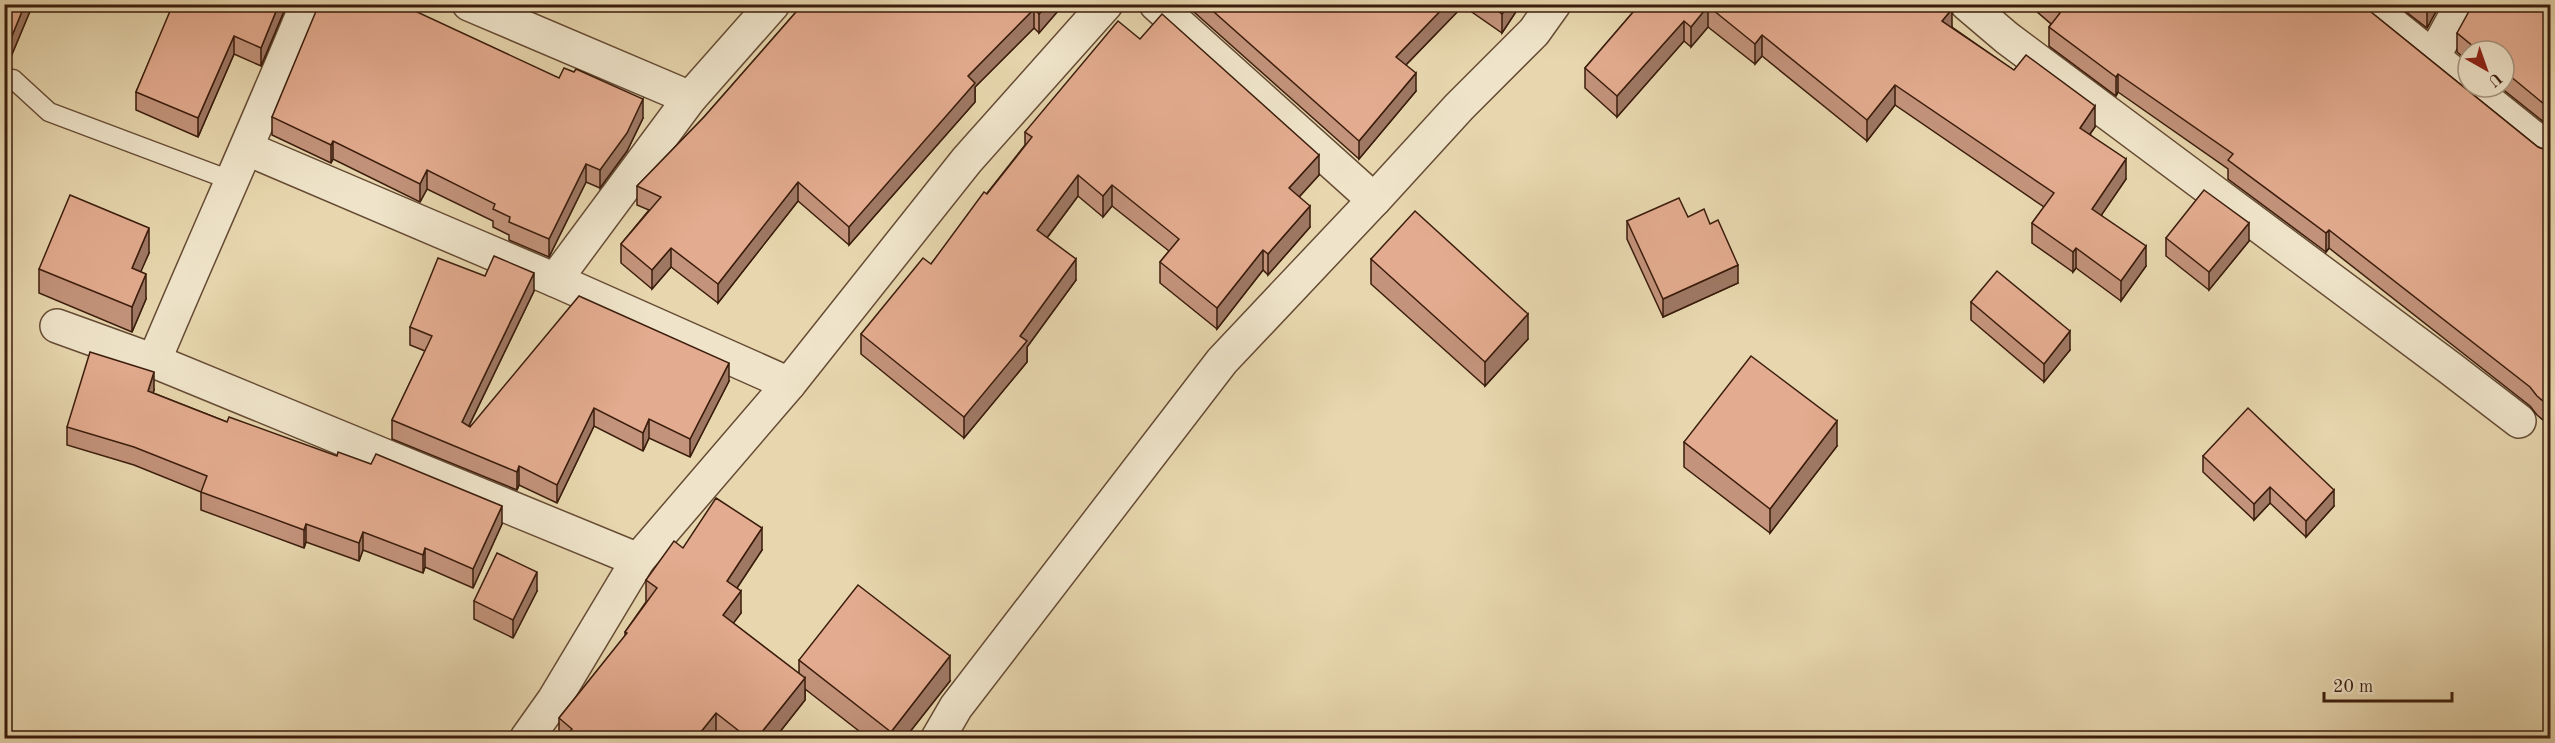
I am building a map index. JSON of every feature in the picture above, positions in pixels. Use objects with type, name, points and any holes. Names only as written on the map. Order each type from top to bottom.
[{"type":"street","points":[[154,361],[230,180],[248,149],[307,4]]},
{"type":"street","points":[[469,4],[690,98]]},
{"type":"street","points":[[555,280],[690,98],[773,4]]},
{"type":"street","points":[[527,738],[554,700],[638,560],[789,384],[967,160],[1106,4]]},
{"type":"street","points":[[1156,4],[1374,200]]},
{"type":"street","points":[[938,738],[956,707],[1222,361],[1459,107],[1534,32],[1554,4]]},
{"type":"street","points":[[1967,4],[2016,45],[2450,368],[2519,422]]},
{"type":"street","points":[[2367,4],[2456,76]]},
{"type":"street","points":[[2433,57],[2462,4]]},
{"type":"street","points":[[2485,99],[2550,151]]},
{"type":"street","points":[[248,149],[555,280],[789,384]]},
{"type":"street","points":[[57,326],[154,361],[638,560]]},
{"type":"lane","points":[[13,79],[49,112],[230,180]]},
{"type":"building","points":[[4,4],[25,4],[5,53],[4,52]]},
{"type":"building","points":[[173,4],[279,4],[261,48],[234,36],[198,118],[136,92]]},
{"type":"building","points":[[319,4],[400,4],[559,78],[564,68],[574,72],[576,69],[643,99],[627,133],[600,170],[586,164],[549,239],[509,222],[510,217],[493,209],[495,204],[427,170],[420,184],[333,141],[331,145],[272,117]]},
{"type":"building","points":[[803,4],[1048,4],[1039,14],[1034,9],[968,76],[975,83],[849,227],[798,182],[718,284],[671,248],[652,270],[621,244],[661,197],[637,186],[704,117]]},
{"type":"building","points":[[1205,4],[1447,4],[1396,57],[1416,73],[1359,141]]},
{"type":"building","points":[[1488,4],[1509,4],[1502,14]]},
{"type":"building","points":[[1640,4],[1946,4],[1952,9],[1942,21],[2014,70],[2026,55],[2095,106],[2080,128],[2126,159],[2092,209],[2146,246],[2121,281],[2076,248],[2073,252],[2032,223],[2054,193],[1895,85],[1867,120],[1762,35],[1755,44],[1708,6],[1691,27],[1684,21],[1617,96],[1585,68]]},
{"type":"building","points":[[2051,4],[2361,4],[2456,81],[2456,99],[2479,99],[2538,147],[2550,150],[2550,407],[2530,387],[2329,230],[2326,233],[2228,160],[2233,154],[2118,74],[2116,77],[2049,27],[2060,13]]},
{"type":"building","points":[[2473,4],[2550,4],[2550,109],[2516,81],[2516,39],[2464,39],[2457,33]]},
{"type":"building","points":[[1162,14],[1319,155],[1289,188],[1310,206],[1268,254],[1263,250],[1217,308],[1160,262],[1179,239],[1112,185],[1103,196],[1078,175],[1037,230],[1076,259],[1020,336],[1027,341],[964,417],[861,334],[923,258],[931,264],[984,192],[987,194],[1032,137],[1025,132],[1118,21],[1140,39]]},
{"type":"building","points":[[2204,190],[2249,223],[2209,272],[2166,238]]},
{"type":"building","points":[[70,195],[149,228],[132,268],[146,274],[132,307],[39,269]]},
{"type":"building","points":[[1679,198],[1688,217],[1704,209],[1710,224],[1718,220],[1738,265],[1663,299],[1627,221]]},
{"type":"building","points":[[1415,211],[1528,314],[1485,362],[1371,259]]},
{"type":"building","points":[[494,256],[534,273],[462,422],[470,427],[579,296],[729,363],[690,439],[649,419],[643,433],[594,408],[557,485],[519,466],[517,472],[392,420],[432,336],[410,327],[438,258],[485,276]]},
{"type":"building","points":[[1997,271],[2070,331],[2044,364],[1971,302]]},
{"type":"building","points":[[90,352],[154,372],[148,391],[227,422],[229,417],[337,456],[338,452],[371,464],[376,454],[502,506],[473,569],[425,548],[423,555],[363,532],[359,543],[306,524],[304,530],[201,492],[207,476],[134,447],[67,427]]},
{"type":"building","points":[[1751,356],[1837,421],[1770,509],[1684,442]]},
{"type":"building","points":[[2248,408],[2334,490],[2306,521],[2270,487],[2254,504],[2203,456]]},
{"type":"building","points":[[716,498],[762,528],[727,581],[741,591],[723,615],[805,678],[757,738],[748,738],[716,713],[696,738],[564,738],[572,729],[559,718],[627,633],[625,632],[657,588],[646,580],[674,541],[683,548]]},
{"type":"building","points":[[497,553],[537,572],[513,620],[474,601]]},
{"type":"building","points":[[858,585],[950,656],[891,732],[799,660]]}]
